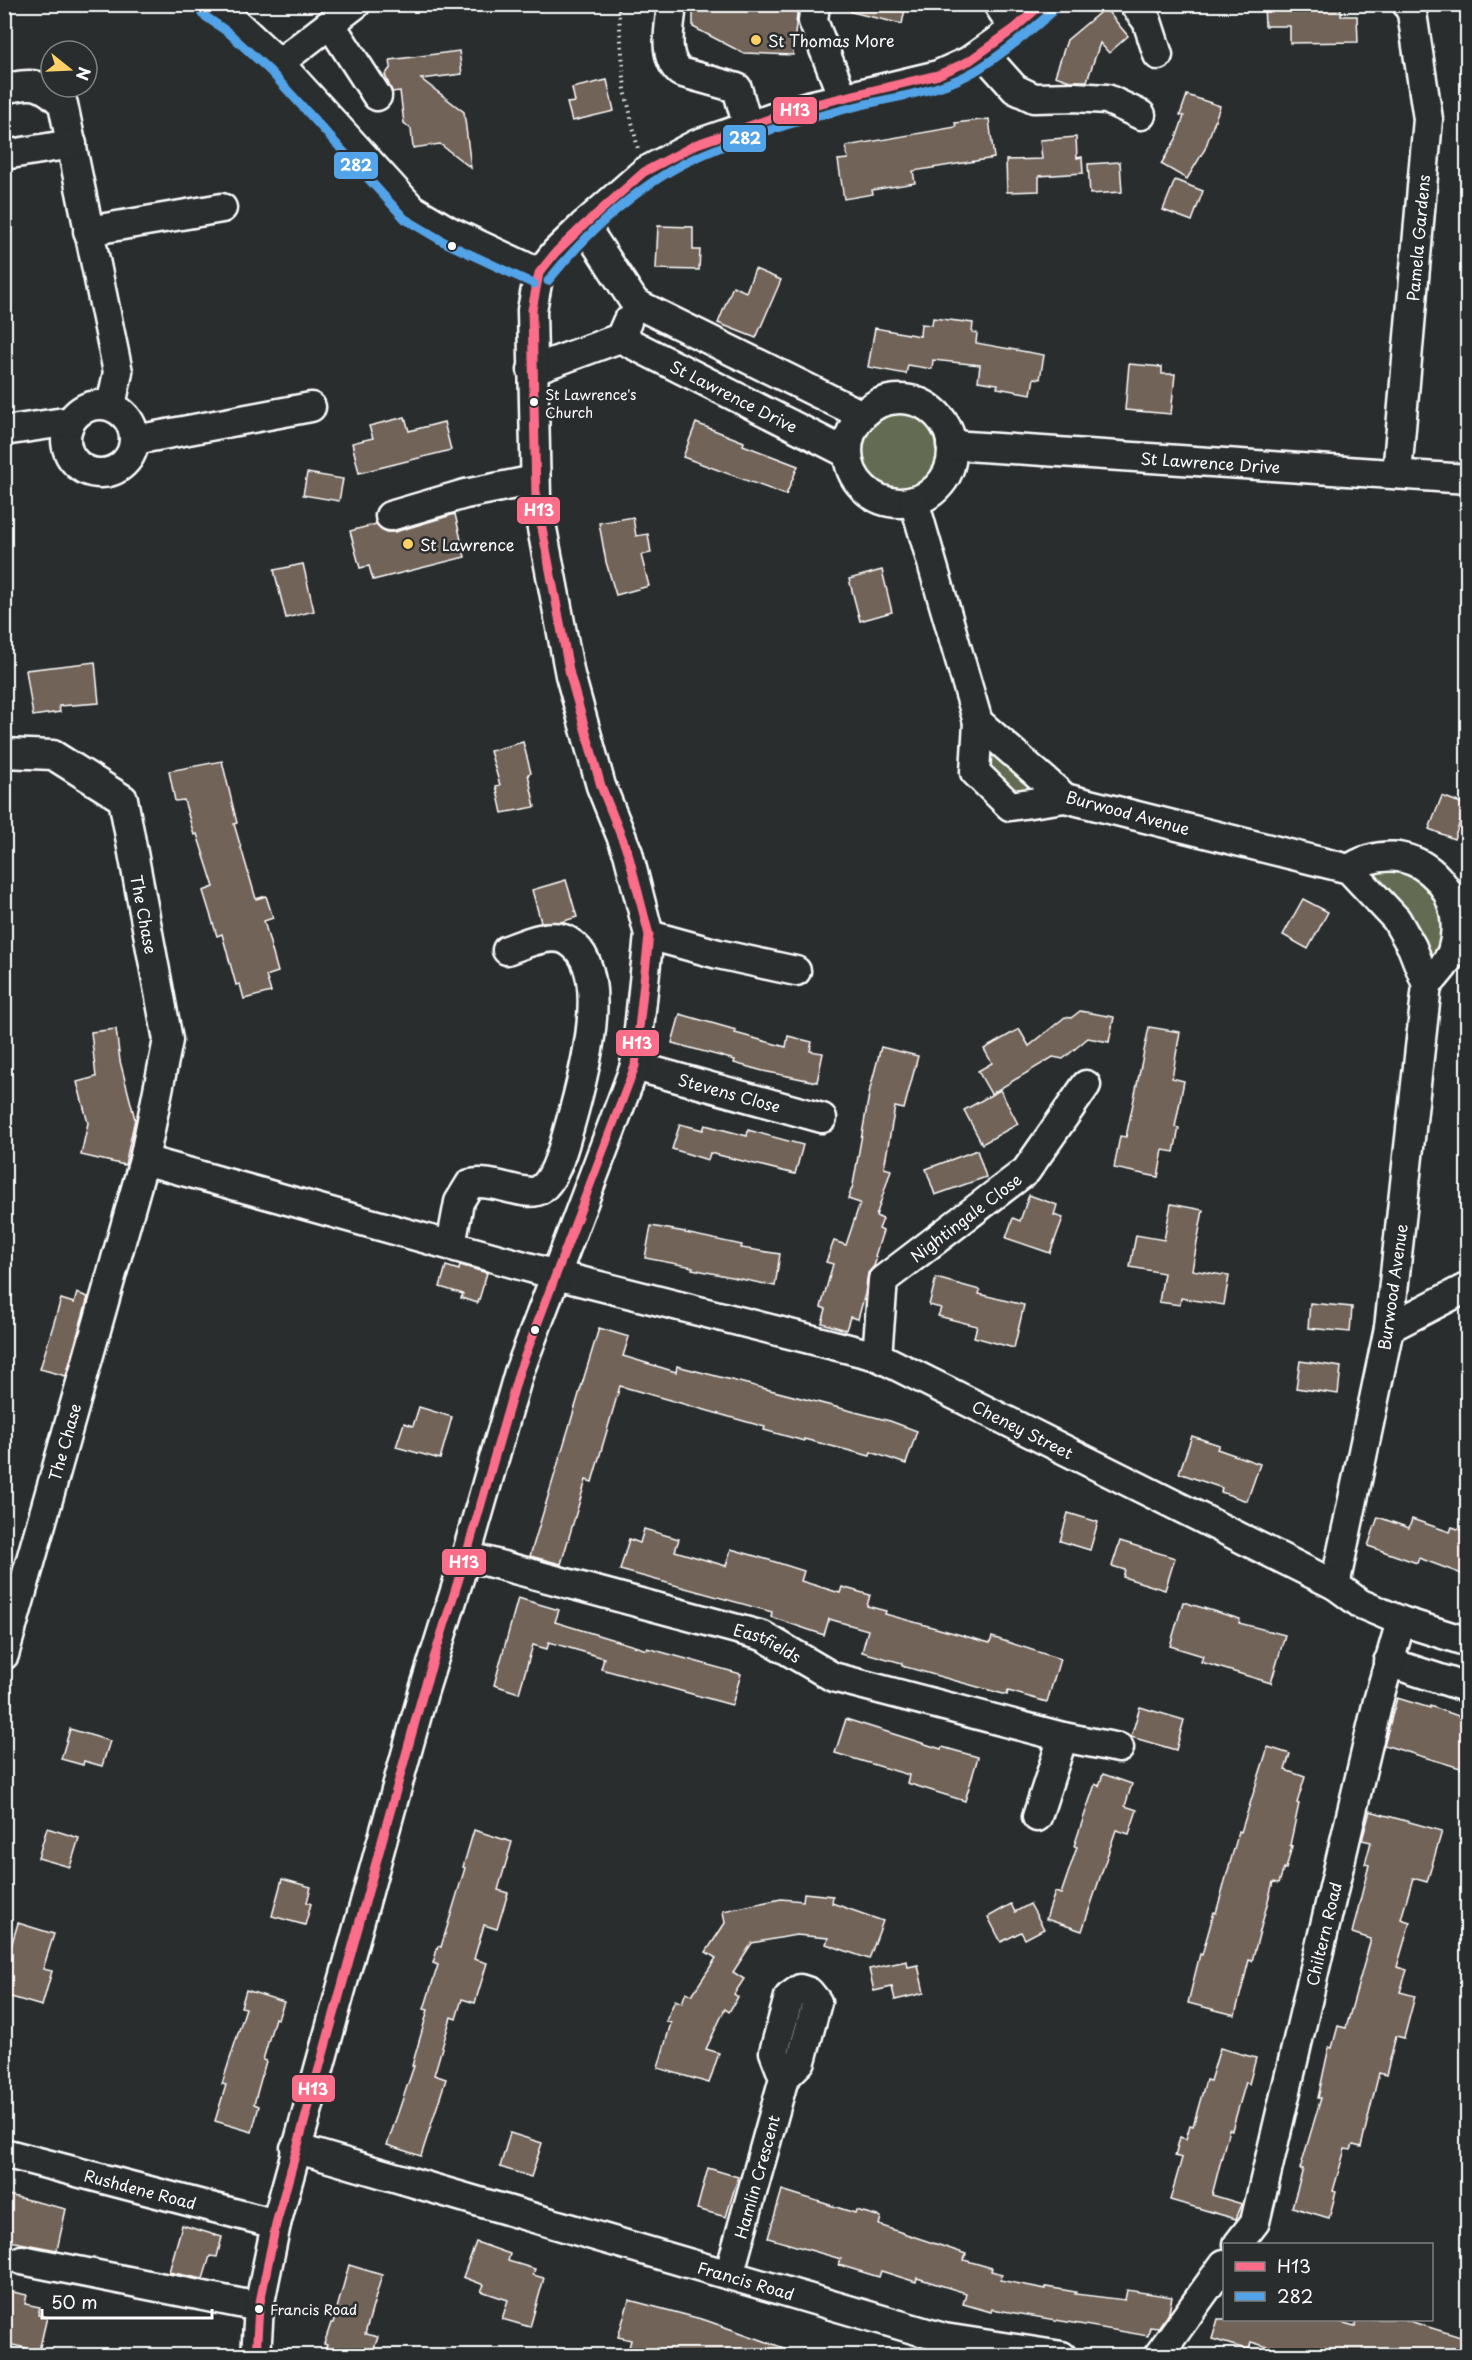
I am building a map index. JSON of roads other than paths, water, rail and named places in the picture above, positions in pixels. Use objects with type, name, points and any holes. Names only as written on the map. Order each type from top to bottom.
[{"type":"street","points":[[210,4],[243,29],[279,63],[412,209],[442,227],[539,273]]},
{"type":"street","points":[[279,63],[356,4]]},
{"type":"street","points":[[672,4],[669,57],[673,65],[680,72],[737,88],[748,127]]},
{"type":"street","points":[[815,4],[813,21],[843,98]]},
{"type":"street","points":[[998,4],[1014,29]]},
{"type":"street","points":[[256,2355],[259,2307],[295,2148],[423,1694],[519,1372],[635,1066],[649,934],[628,853],[601,786],[570,675],[537,508],[532,310],[539,273],[556,252],[584,225],[644,172],[697,144],[804,108],[938,75],[969,61],[1014,29],[1043,4]]},
{"type":"street","points":[[1134,4],[1147,21],[1158,55]]},
{"type":"street","name":"Pamela Gardens","points":[[1397,474],[1428,119],[1412,13],[1407,4]]},
{"type":"street","points":[[331,25],[377,96]]},
{"type":"street","points":[[982,52],[1015,89],[1034,98],[1107,99],[1141,116]]},
{"type":"street","points":[[4,89],[28,83],[36,84],[63,104],[118,372],[111,406]]},
{"type":"street","points":[[4,155],[72,144]]},
{"type":"street","points":[[88,231],[222,208]]},
{"type":"street","points":[[584,225],[635,303],[862,415]]},
{"type":"street","points":[[532,370],[620,338],[635,303]]},
{"type":"street","name":"St Lawrence Drive","points":[[620,338],[848,453]]},
{"type":"street","points":[[894,399],[903,399],[921,403],[940,417],[951,445],[951,463],[942,482],[929,495],[914,501],[896,503],[881,500],[866,490],[855,478],[848,453],[850,435],[862,415],[876,405],[894,399]]},
{"type":"street","points":[[100,404],[111,406],[124,414],[132,426],[135,440],[132,453],[125,463],[109,472],[90,472],[70,457],[66,445],[66,432],[71,421],[88,406],[100,404]]},
{"type":"street","points":[[135,440],[311,407]]},
{"type":"street","points":[[4,431],[36,424],[71,421]]},
{"type":"street","name":"St Lawrence Drive","points":[[951,445],[1467,479]]},
{"type":"street","points":[[390,516],[465,494],[535,480]]},
{"type":"street","points":[[914,501],[978,722],[975,772],[1010,806],[1065,798]]},
{"type":"street","name":"Burwood Avenue","points":[[978,722],[1065,798],[1349,869],[1396,919],[1412,947],[1427,985],[1389,1328],[1335,1585]]},
{"type":"street","name":"The Chase","points":[[4,753],[53,755],[123,799],[168,1040],[144,1160],[4,1655]]},
{"type":"street","points":[[1349,869],[1362,861],[1404,856],[1423,862],[1438,873],[1452,891],[1459,910],[1453,950],[1443,968],[1427,985]]},
{"type":"street","points":[[649,934],[718,954],[795,971]]},
{"type":"street","points":[[451,1245],[459,1202],[470,1184],[481,1181],[491,1182],[524,1192],[541,1189],[550,1178],[561,1154],[582,1086],[592,1030],[593,997],[587,969],[579,950],[567,940],[550,938],[507,950]]},
{"type":"street","name":"Stevens Close","points":[[635,1066],[822,1118]]},
{"type":"street","name":"Nightingale Close","points":[[877,1356],[883,1280],[1026,1171],[1086,1085]]},
{"type":"street","points":[[144,1160],[556,1275]]},
{"type":"street","name":"Cheney Street","points":[[556,1275],[877,1356],[1335,1585],[1361,1604],[1401,1621],[1467,1642]]},
{"type":"street","points":[[1389,1328],[1467,1287]]},
{"type":"street","name":"Eastfields","points":[[466,1556],[763,1636],[833,1677],[1063,1737],[1119,1748]]},
{"type":"street","name":"Chiltern Road","points":[[1239,2243],[1254,2222],[1388,1662],[1401,1621]]},
{"type":"street","points":[[1388,1662],[1467,1688]]},
{"type":"street","points":[[1037,1817],[1063,1737]]},
{"type":"street","name":"Hamlin Crescent","points":[[729,2275],[784,2078]]},
{"type":"street","name":"Francis Road","points":[[295,2148],[944,2338],[1062,2355]]},
{"type":"street","name":"Rushdene Road","points":[[4,2153],[276,2224]]},
{"type":"street","points":[[22,2260],[259,2307]]},
{"type":"street","points":[[1158,2355],[1223,2265]]},
{"type":"place","name":"St Thomas More","points":[[756,40]]},
{"type":"place","name":"St Lawrence's Church","points":[[534,402]]},
{"type":"place","name":"St Lawrence","points":[[408,544]]},
{"type":"place","name":"Francis Road","points":[[259,2309]]}]
